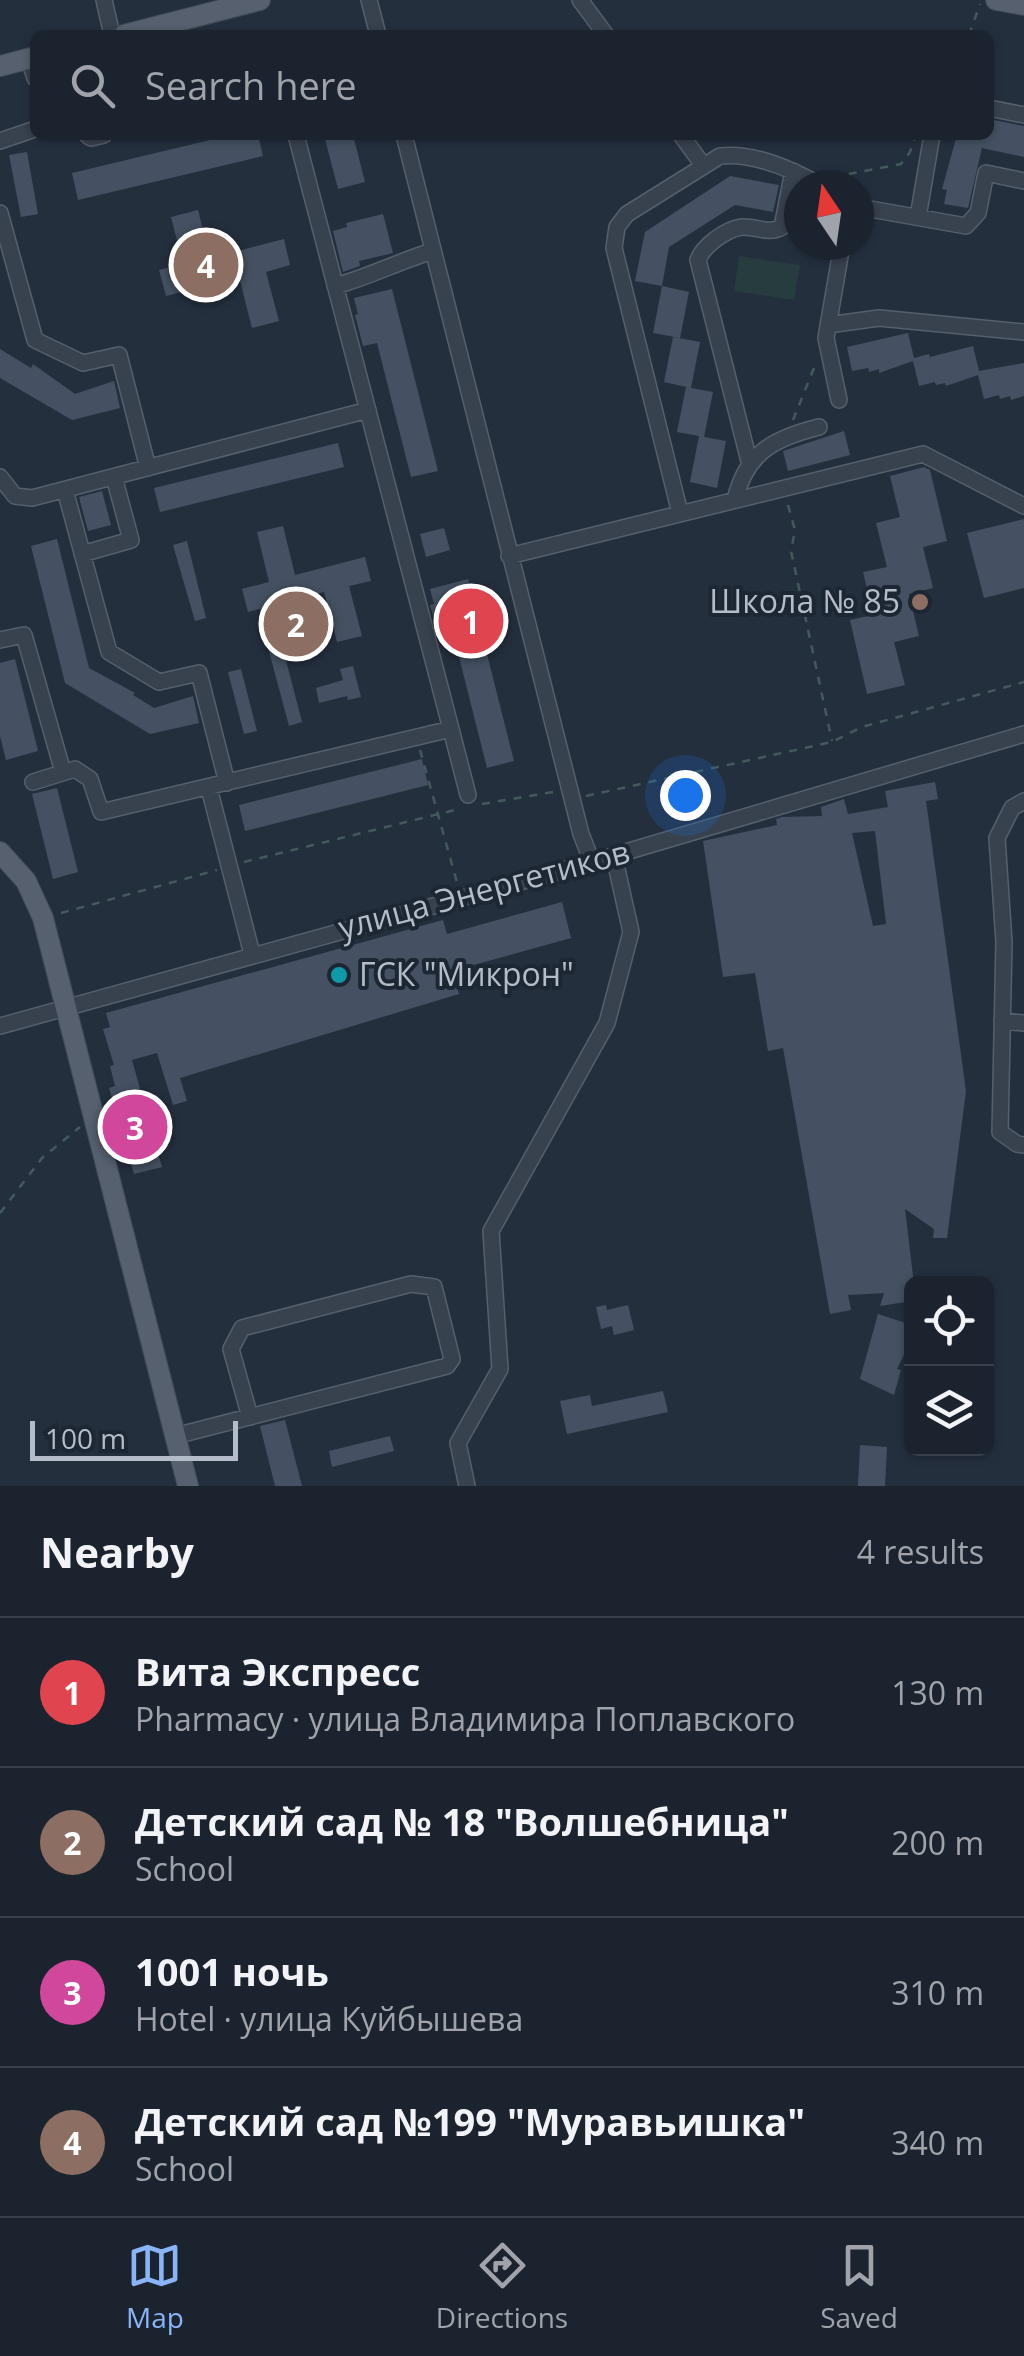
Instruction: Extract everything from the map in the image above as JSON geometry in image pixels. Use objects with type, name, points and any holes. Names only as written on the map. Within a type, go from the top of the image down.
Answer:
[{"type":"main road","points":[[143,30],[260,0]]},
{"type":"main road","points":[[0,66],[30,65]]},
{"type":"main road","points":[[0,852],[26,881],[43,918],[188,1486]]},
{"type":"street","points":[[104,0],[111,30]]},
{"type":"street","points":[[370,0],[377,30]]},
{"type":"street","points":[[580,0],[602,30]]},
{"type":"street","points":[[994,109],[1024,115]]},
{"type":"street","points":[[0,141],[30,131]]},
{"type":"street","points":[[297,140],[468,795]]},
{"type":"street","points":[[405,140],[566,794],[592,862]]},
{"type":"street","points":[[685,140],[703,165]]},
{"type":"street","points":[[918,217],[931,140]]},
{"type":"street","points":[[680,513],[614,242],[616,227],[627,214],[720,156],[736,155],[786,170]]},
{"type":"street","points":[[874,210],[966,226],[978,214],[986,174],[1024,181]]},
{"type":"street","points":[[0,213],[35,340],[83,363],[119,355],[148,468]]},
{"type":"street","points":[[750,465],[698,260],[705,248],[735,229],[771,232],[782,227],[784,217]]},
{"type":"street","points":[[335,286],[433,251]]},
{"type":"street","points":[[839,260],[827,332],[839,400]]},
{"type":"street","points":[[827,332],[879,318],[1024,332]]},
{"type":"street","points":[[0,477],[15,496],[32,498],[368,410]]},
{"type":"street","points":[[735,500],[740,480],[768,446],[787,435],[820,427]]},
{"type":"street","points":[[509,556],[923,454],[1024,506]]},
{"type":"street","points":[[82,554],[131,540],[114,477]]},
{"type":"street","points":[[65,490],[109,652],[158,682],[200,673],[227,784]]},
{"type":"street","points":[[0,640],[24,634],[63,772]]},
{"type":"street","points":[[33,782],[75,769],[90,779],[101,812],[451,729]]},
{"type":"street","name":"улица Энергетиков","points":[[0,1026],[614,856],[1024,734]]},
{"type":"street","points":[[209,788],[252,954]]},
{"type":"street","points":[[1024,801],[1012,808],[997,838],[1004,942],[1000,1132],[1017,1144],[1024,1144]]},
{"type":"street","points":[[467,1486],[458,1443],[500,1369],[492,1231],[608,1023],[632,932],[614,856]]},
{"type":"street","points":[[1002,1022],[1024,1023]]},
{"type":"street","points":[[175,1436],[250,1417],[447,1366],[452,1358],[450,1340],[434,1287],[411,1284],[242,1328],[231,1348],[250,1417]]},
{"type":"path","points":[[972,30],[980,0]]},
{"type":"path","points":[[874,170],[901,164],[914,140]]},
{"type":"path","points":[[787,435],[827,332]]},
{"type":"path","points":[[784,489],[794,530],[790,552],[832,742]]},
{"type":"path","points":[[43,918],[437,813],[566,794],[832,742],[862,727],[1024,682]]},
{"type":"path","points":[[416,737],[461,898]]},
{"type":"path","points":[[0,1213],[42,1158],[93,1116]]},
{"type":"green space","points":[[739,256],[800,265],[794,300],[734,291]]},
{"type":"building","points":[[994,120],[1024,126],[1024,157],[982,148],[968,208],[944,204],[947,190],[942,189],[956,140],[994,140]]},
{"type":"building","points":[[210,140],[259,140],[263,156],[78,200],[72,173]]},
{"type":"building","points":[[325,140],[354,140],[365,182],[338,189]]},
{"type":"building","points":[[27,152],[38,214],[21,217],[9,155]]},
{"type":"building","points":[[730,176],[779,185],[773,212],[735,205],[669,247],[662,286],[635,281],[645,232]]},
{"type":"building","points":[[198,210],[210,258],[284,239],[290,265],[266,272],[279,321],[252,328],[239,277],[166,296],[159,270],[183,264],[171,217]]},
{"type":"building","points":[[383,214],[393,253],[359,261],[360,266],[343,272],[333,231],[347,227],[346,223]]},
{"type":"building","points":[[662,286],[689,292],[680,338],[653,333]]},
{"type":"building","points":[[392,289],[438,471],[411,477],[377,343],[363,346],[355,315],[358,314],[354,298]]},
{"type":"building","points":[[908,333],[914,358],[973,346],[979,371],[1024,363],[1024,396],[1011,400],[1010,396],[1000,399],[999,395],[984,399],[978,375],[946,386],[935,382],[919,386],[913,361],[879,373],[879,369],[869,372],[868,368],[852,371],[847,347]]},
{"type":"building","points":[[673,337],[700,342],[691,388],[664,382]]},
{"type":"building","points":[[0,349],[31,368],[33,364],[75,394],[114,381],[120,408],[72,420],[0,378]]},
{"type":"building","points":[[686,387],[713,392],[704,437],[726,441],[717,488],[690,482],[699,436],[677,432]]},
{"type":"building","points":[[844,431],[850,455],[788,471],[783,451]]},
{"type":"building","points":[[338,443],[344,467],[160,512],[154,488]]},
{"type":"building","points":[[924,467],[930,470],[947,541],[923,547],[933,588],[909,594],[919,636],[894,642],[905,685],[867,694],[850,620],[873,615],[863,572],[887,567],[876,523],[900,517],[890,476]]},
{"type":"building","points":[[102,491],[111,525],[88,531],[79,497]]},
{"type":"building","points":[[1024,519],[1024,588],[984,598],[967,533]]},
{"type":"building","points":[[283,526],[295,575],[365,557],[371,581],[349,586],[362,636],[337,642],[324,592],[248,612],[242,589],[269,582],[257,532]]},
{"type":"building","points":[[444,528],[450,550],[426,557],[420,534]]},
{"type":"building","points":[[57,539],[89,668],[154,708],[193,696],[199,723],[150,734],[65,683],[31,546]]},
{"type":"building","points":[[187,541],[206,618],[195,621],[173,545]]},
{"type":"building","points":[[468,579],[514,761],[487,768],[453,633],[439,637],[430,605],[434,604],[430,589]]},
{"type":"building","points":[[280,637],[302,722],[289,726],[266,640]]},
{"type":"building","points":[[15,659],[38,751],[6,760],[0,736],[0,663]]},
{"type":"building","points":[[353,666],[361,697],[319,703],[316,688],[343,680],[340,669]]},
{"type":"building","points":[[241,669],[257,731],[244,734],[228,672]]},
{"type":"building","points":[[422,759],[428,785],[245,831],[239,805]]},
{"type":"building","points":[[935,782],[938,799],[926,801],[966,1091],[947,1238],[933,1238],[934,1229],[905,1209],[913,1276],[904,1276],[904,1302],[880,1306],[884,1293],[848,1295],[851,1310],[830,1314],[783,1048],[768,1051],[755,973],[723,977],[703,841],[777,825],[776,819],[782,817],[822,816],[821,807],[844,799],[848,814],[888,807],[885,791]],"holes":[[[875,831],[886,924],[873,926],[852,833]]]},
{"type":"building","points":[[57,788],[78,872],[53,879],[32,794]]},
{"type":"building","name":"ГСК \"Микрон\"","points":[[562,902],[571,938],[452,971],[459,994],[180,1078],[187,1101],[173,1105],[157,1053],[132,1060],[162,1167],[134,1174],[109,1088],[115,1086],[110,1066],[114,1065],[103,1029],[110,1027],[106,1013],[443,920],[447,934]]},
{"type":"building","points":[[606,1305],[607,1310],[628,1305],[634,1330],[614,1335],[612,1326],[601,1329],[596,1307]]},
{"type":"building","points":[[878,1314],[904,1322],[904,1355],[897,1369],[901,1370],[894,1395],[860,1379]]},
{"type":"building","points":[[663,1391],[668,1412],[567,1434],[560,1401],[590,1395],[592,1406]]},
{"type":"building","points":[[285,1420],[302,1486],[275,1486],[260,1426]]},
{"type":"building","points":[[390,1436],[394,1451],[332,1467],[329,1451]]},
{"type":"building","points":[[860,1445],[887,1447],[885,1486],[858,1486]]},
{"type":"place","name":"Детский сад №199 \"Муравьишка\"","points":[[206,265]]},
{"type":"place","name":"Школа № 85","points":[[920,602]]},
{"type":"place","name":"Вита Экспресс","points":[[471,621]]},
{"type":"place","name":"Детский сад № 18 \"Волшебница\"","points":[[296,624]]},
{"type":"place","name":"ГСК \"Микрон\"","points":[[339,975]]},
{"type":"place","name":"1001 ночь","points":[[135,1127]]}]
